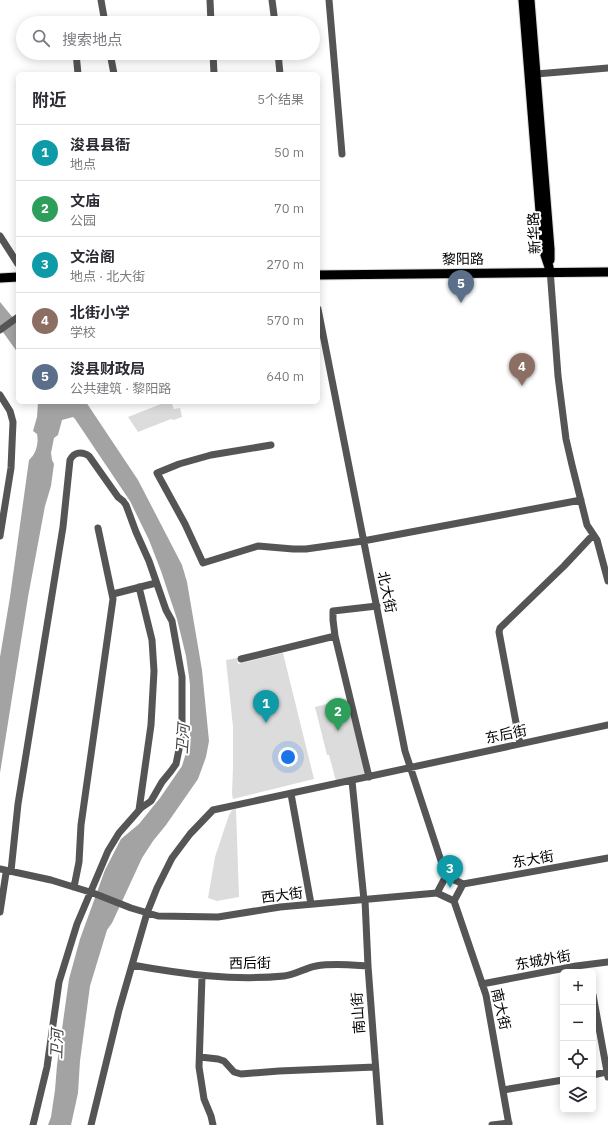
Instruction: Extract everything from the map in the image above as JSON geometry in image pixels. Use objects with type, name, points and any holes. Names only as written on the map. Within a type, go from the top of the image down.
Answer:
[{"type":"main road","name":"新华路","points":[[523,0],[543,249],[550,270]]},
{"type":"main road","name":"新华路","points":[[530,0],[550,249],[550,270]]},
{"type":"main road","name":"黎阳路","points":[[320,275],[550,270],[608,267]]},
{"type":"main road","name":"黎阳路","points":[[320,269],[550,270],[608,272]]},
{"type":"main road","points":[[0,272],[16,272]]},
{"type":"main road","points":[[0,278],[16,273]]},
{"type":"street","points":[[101,0],[104,16]]},
{"type":"street","points":[[210,0],[211,16]]},
{"type":"street","points":[[272,0],[273,16]]},
{"type":"street","points":[[330,0],[342,154]]},
{"type":"street","points":[[77,60],[78,72]]},
{"type":"street","points":[[111,60],[114,72]]},
{"type":"street","points":[[213,60],[214,72]]},
{"type":"street","points":[[279,60],[280,72]]},
{"type":"street","points":[[536,74],[608,68]]},
{"type":"street","points":[[0,236],[16,268]]},
{"type":"street","points":[[550,270],[558,376],[564,426],[587,525],[597,540],[608,581]]},
{"type":"street","points":[[0,330],[16,318]]},
{"type":"street","name":"北大街","points":[[320,331],[360,517],[363,541],[401,732],[410,768],[446,876]]},
{"type":"street","points":[[0,395],[10,411],[13,422],[11,468],[0,536]]},
{"type":"street","points":[[271,445],[211,455],[179,464],[157,473],[185,524],[203,563],[258,546],[306,549],[363,541],[581,500]]},
{"type":"street","points":[[0,912],[63,527],[70,460],[78,453],[85,453],[90,456],[118,497],[123,500],[149,560],[166,610],[172,621],[182,677],[182,735],[176,764],[162,782],[151,801],[139,810],[119,833],[108,851],[77,924],[59,982],[47,1067],[33,1125]]},
{"type":"street","points":[[74,887],[79,862],[81,825],[106,657],[113,594],[98,528]]},
{"type":"street","points":[[520,744],[499,632],[500,628],[564,566],[593,535]]},
{"type":"street","points":[[113,594],[156,582]]},
{"type":"street","points":[[139,587],[152,640],[154,671],[151,725],[139,810]]},
{"type":"street","points":[[369,777],[335,636],[332,612],[377,606]]},
{"type":"street","points":[[241,659],[335,636]]},
{"type":"street","name":"东后街","points":[[91,1125],[119,1010],[147,914],[157,888],[172,858],[208,814],[213,810],[608,725]]},
{"type":"street","name":"南山街","points":[[352,781],[364,900],[380,1125]]},
{"type":"street","points":[[291,794],[311,904]]},
{"type":"street","name":"东大街","points":[[463,884],[608,858]]},
{"type":"street","name":"西大街","points":[[6,871],[51,880],[147,914],[158,916],[218,917],[280,907],[437,893]]},
{"type":"street","points":[[446,876],[463,884],[454,901],[437,893],[446,876]]},
{"type":"street","name":"南大街","points":[[454,901],[482,984],[491,1021],[509,1124]]},
{"type":"street","name":"东城外街","points":[[482,984],[588,968],[608,962]]},
{"type":"street","name":"西后街","points":[[132,965],[174,973],[202,976],[248,977],[285,976],[315,966],[329,964],[368,966]]},
{"type":"street","points":[[202,976],[200,1074],[204,1098],[213,1125]]},
{"type":"street","points":[[595,1005],[607,1075],[596,1075]]},
{"type":"street","points":[[200,1057],[224,1061],[234,1072],[241,1074],[375,1067]]},
{"type":"street","points":[[503,1090],[560,1080]]},
{"type":"street","points":[[492,1125],[509,1124]]},
{"type":"shaded area","points":[[0,302],[16,322],[16,350],[0,328]]},
{"type":"shaded area","points":[[38,404],[87,404],[138,480],[182,565],[187,582],[202,670],[209,741],[206,757],[198,779],[142,858],[112,923],[107,930],[90,986],[80,1061],[78,1093],[71,1125],[48,1125],[51,1117],[55,1090],[69,979],[80,939],[105,870],[121,839],[139,824],[160,798],[182,766],[190,740],[190,684],[186,656],[177,619],[149,540],[130,501],[75,419],[73,417],[62,420],[58,435],[54,438],[51,453],[54,464],[51,486],[45,506],[28,597],[0,773],[0,657],[29,460],[35,452],[37,445],[38,437],[33,431],[37,417]]},
{"type":"shaded area","points":[[161,404],[172,404],[174,409],[180,408],[182,417],[174,420],[171,419],[138,432],[128,417]]},
{"type":"shaded area","points":[[283,653],[314,779],[233,799],[233,727],[226,660],[237,658],[238,664]]},
{"type":"shaded area","points":[[346,699],[366,773],[336,781],[329,755],[327,755],[315,707]]},
{"type":"shaded area","points":[[236,809],[239,897],[217,901],[208,898],[215,857],[229,815],[232,810]]},
{"type":"place","name":"浚县财政局","points":[[461,303]]},
{"type":"place","name":"北街小学","points":[[522,386]]},
{"type":"place","name":"浚县县衙","points":[[266,723]]},
{"type":"place","name":"文庙","points":[[338,731]]},
{"type":"place","name":"文治阁","points":[[450,888]]},
{"type":"water label","name":"卫河","points":[[183,739]]},
{"type":"water label","name":"卫河","points":[[57,1044]]}]
